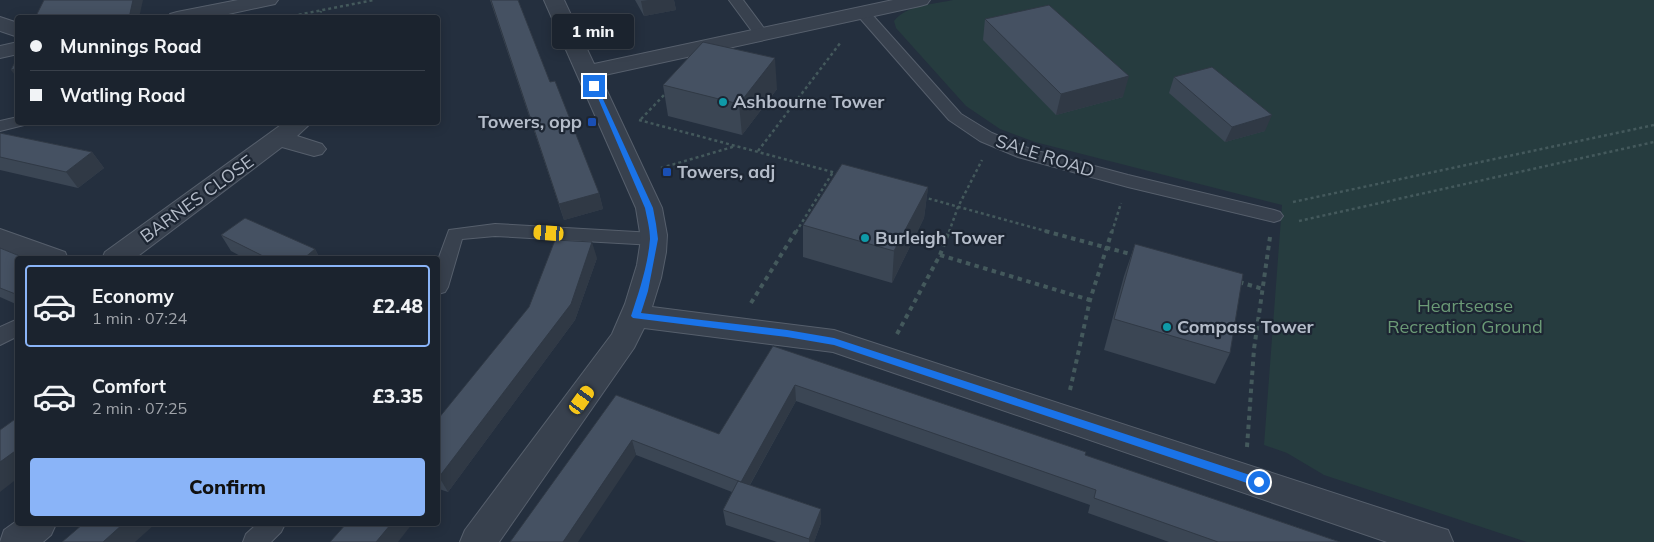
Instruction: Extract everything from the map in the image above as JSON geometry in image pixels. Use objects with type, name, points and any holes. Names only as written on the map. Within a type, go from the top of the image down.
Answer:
[{"type":"street","points":[[192,15],[268,0]]},
{"type":"street","points":[[478,542],[606,368],[624,340],[636,316],[644,291],[654,239],[649,208],[554,0]]},
{"type":"street","points":[[588,72],[920,0]]},
{"type":"street","points":[[0,23],[15,30]]},
{"type":"street","points":[[0,52],[15,49]]},
{"type":"street","name":"BARNES CLOSE","points":[[119,256],[297,125]]},
{"type":"street","points":[[279,139],[314,149]]},
{"type":"street","points":[[0,238],[47,256]]},
{"type":"street","points":[[636,316],[834,341],[1435,542]]},
{"type":"street","points":[[17,542],[37,526]]},
{"type":"lane","points":[[736,0],[762,35]]},
{"type":"lane","name":"SALE ROAD","points":[[862,13],[955,117],[986,137],[1024,153],[1128,181],[1274,216]]},
{"type":"lane","points":[[0,126],[15,123]]},
{"type":"lane","points":[[440,281],[455,234],[495,230],[654,239]]},
{"type":"lane","points":[[0,337],[15,328]]},
{"type":"lane","points":[[256,542],[271,526]]},
{"type":"path","points":[[298,15],[374,0]]},
{"type":"path","points":[[319,15],[321,10]]},
{"type":"path","points":[[758,151],[862,13]]},
{"type":"path","points":[[640,120],[696,61],[690,51]]},
{"type":"path","points":[[612,126],[640,120],[843,175]]},
{"type":"path","points":[[1244,477],[1254,349],[1271,230],[1255,212],[1280,205],[1654,125]]},
{"type":"path","points":[[1296,222],[1654,142]]},
{"type":"path","points":[[886,357],[901,325],[940,255],[958,207],[981,161],[1001,144]]},
{"type":"path","points":[[635,176],[737,146]]},
{"type":"path","points":[[737,328],[833,172]]},
{"type":"path","points":[[1063,417],[1090,300],[1128,181]]},
{"type":"path","points":[[920,196],[1135,256]]},
{"type":"path","points":[[940,255],[1090,300]]},
{"type":"path","points":[[1235,282],[1263,288]]},
{"type":"green space","name":"Heartsease Recreation Ground","points":[[953,0],[1654,0],[1654,542],[1527,542],[1324,475],[1287,453],[1264,445],[1282,205],[1035,142],[1000,129],[966,106],[896,28],[894,21],[913,8]]},
{"type":"building","points":[[44,0],[133,0],[130,15],[36,15]]},
{"type":"building","points":[[491,0],[518,0],[550,82],[555,81],[599,193],[559,204]]},
{"type":"building","points":[[1049,5],[1129,76],[1061,94],[985,19]]},
{"type":"building","points":[[703,42],[775,58],[739,104],[663,85]]},
{"type":"building","points":[[1212,67],[1272,115],[1232,127],[1174,77]]},
{"type":"building","points":[[0,133],[92,152],[66,172],[0,157]]},
{"type":"building","points":[[842,164],[928,187],[894,251],[803,225]]},
{"type":"building","points":[[245,218],[315,249],[307,256],[263,256],[221,235]]},
{"type":"building","points":[[555,240],[592,242],[571,304],[440,476],[440,417],[529,307]]},
{"type":"building","points":[[1135,244],[1243,274],[1230,353],[1114,319]]},
{"type":"building","points":[[0,248],[20,256],[15,256],[15,294],[0,288]]},
{"type":"building","points":[[773,346],[1086,452],[1085,455],[1340,542],[1218,542],[1094,498],[1096,490],[795,385],[741,482],[632,440],[563,542],[510,542],[616,395],[719,434]]},
{"type":"building","points":[[15,419],[15,451],[0,462],[0,430]]},
{"type":"building","points":[[738,481],[821,509],[809,539],[723,510]]},
{"type":"building","points":[[81,526],[121,526],[103,542],[62,542]]},
{"type":"building","points":[[344,526],[389,526],[376,542],[330,542]]},
{"type":"place","name":"Ashbourne Tower","points":[[723,102]]},
{"type":"place","name":"Towers, opp","points":[[592,122]]},
{"type":"place","name":"Towers, adj","points":[[667,172]]},
{"type":"place","name":"Burleigh Tower","points":[[865,238]]},
{"type":"place","name":"Compass Tower","points":[[1167,327]]},
{"type":"route","points":[[594,86],[649,208],[652,224],[654,239],[644,291],[636,316],[834,341],[1259,482]]}]
